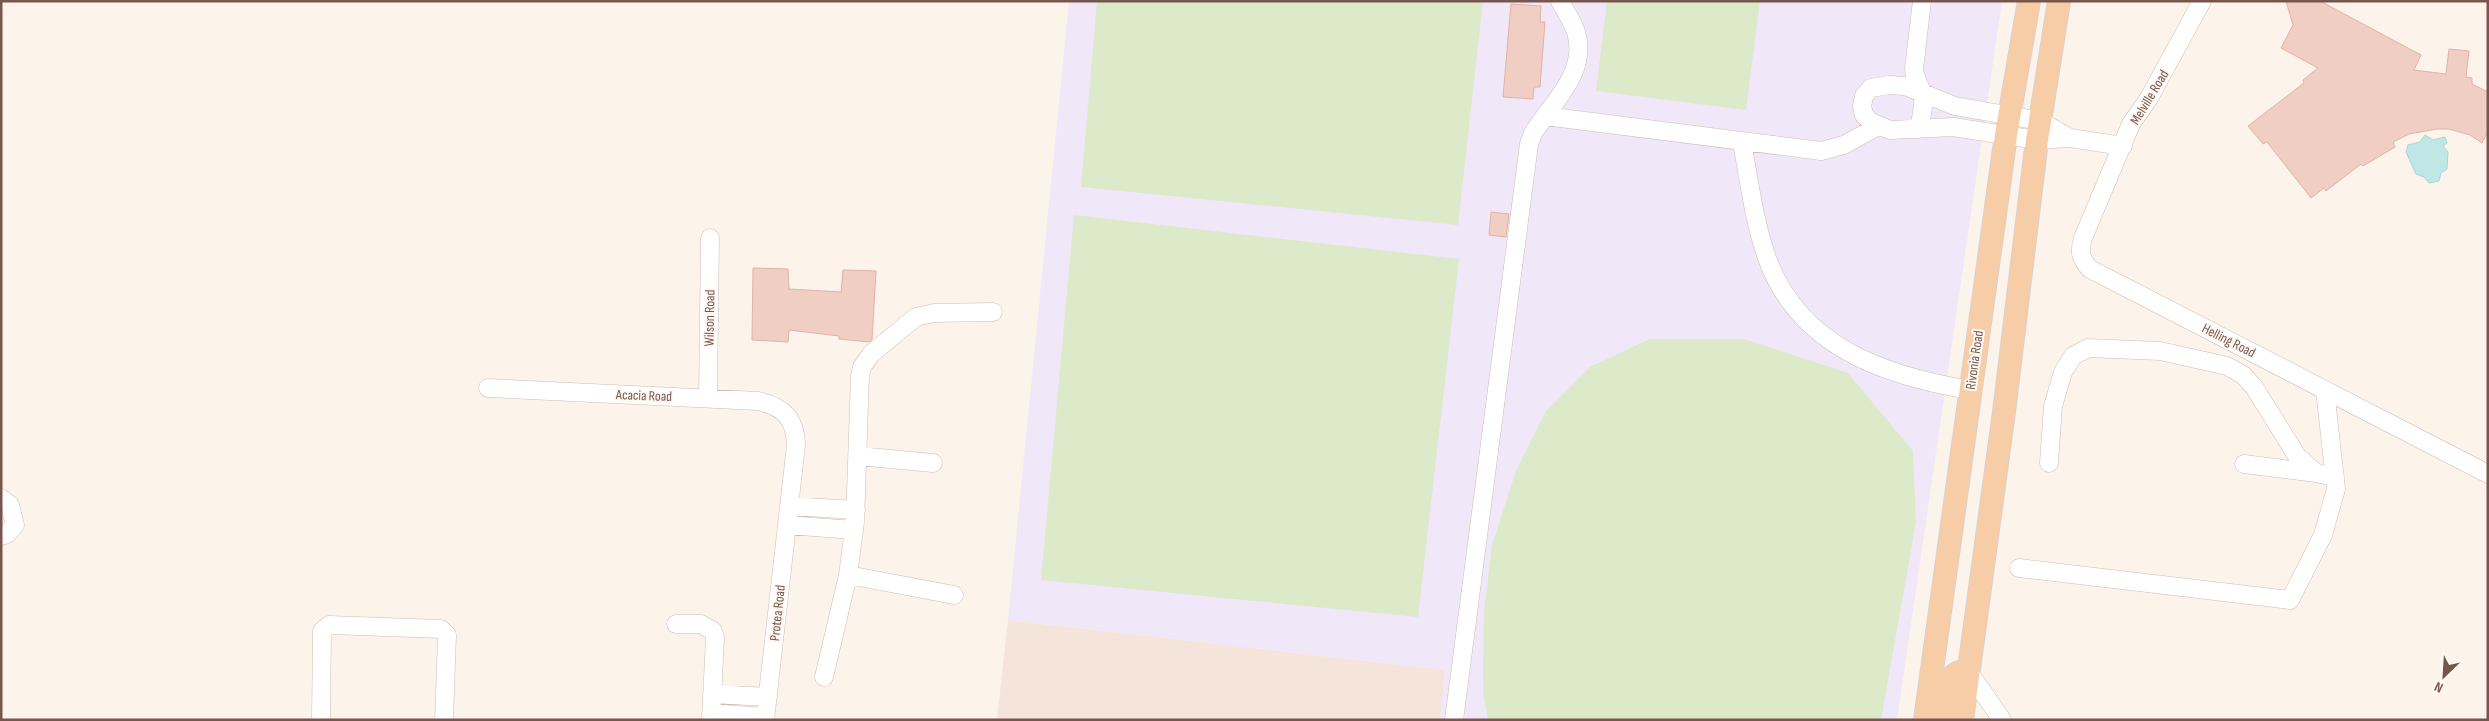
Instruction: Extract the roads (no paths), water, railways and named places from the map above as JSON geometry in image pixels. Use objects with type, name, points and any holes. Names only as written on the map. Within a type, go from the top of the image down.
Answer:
[{"type":"main road","name":"Rivonia Road","points":[[1925,720],[2008,125],[2029,1]]},
{"type":"main road","points":[[1962,720],[2004,412],[2039,130],[2060,1]]},
{"type":"main road","points":[[1942,720],[1949,680],[1953,674],[1959,671],[1968,671]]},
{"type":"street","points":[[1454,720],[1529,144],[1533,133],[1566,88],[1578,60],[1580,47],[1576,31],[1560,1]]},
{"type":"street","points":[[1918,129],[1923,110],[1922,92],[1915,79],[1914,69],[1922,1]]},
{"type":"street","name":"Melville Road","points":[[2123,146],[2131,124],[2149,98],[2202,1]]},
{"type":"street","points":[[2008,125],[1890,130],[1878,126],[1864,115],[1862,106],[1864,96],[1871,88],[1888,85],[1905,86],[2008,125],[2070,138],[2123,146]]},
{"type":"street","points":[[1545,116],[1821,151],[1844,145],[1878,126]]},
{"type":"street","points":[[1742,142],[1767,258],[1780,287],[1795,308],[1834,343],[1872,364],[1931,383],[1970,390]]},
{"type":"street","name":"Helling Road","points":[[2123,146],[2080,249],[2082,260],[2090,269],[2488,474]]},
{"type":"street","name":"Wilson Road","points":[[708,398],[710,238]]},
{"type":"street","points":[[824,677],[848,575],[854,530],[860,376],[862,366],[871,354],[916,317],[934,313],[993,312]]},
{"type":"street","points":[[2048,463],[2054,406],[2063,372],[2073,356],[2088,348],[2160,351],[2227,366],[2243,375],[2254,387],[2297,456],[2316,473]]},
{"type":"street","name":"Acacia Road","points":[[488,388],[708,398],[773,404],[783,410],[791,422]]},
{"type":"street","points":[[2019,568],[2290,600],[2323,535],[2332,508],[2335,477],[2325,390]]},
{"type":"street","name":"Protea Road","points":[[765,718],[796,445],[796,433],[791,422]]},
{"type":"street","points":[[858,456],[933,463]]},
{"type":"street","points":[[2244,464],[2335,477]]},
{"type":"street","points":[[1,498],[10,505],[15,525],[7,534],[1,536]]},
{"type":"street","points":[[789,506],[856,510]]},
{"type":"street","points":[[787,525],[854,530]]},
{"type":"street","points":[[848,575],[954,595]]},
{"type":"street","points":[[676,624],[701,624],[714,632],[711,717],[765,718]]},
{"type":"street","points":[[321,720],[322,631],[329,625],[441,629],[445,631],[447,635],[444,720]]},
{"type":"street","points":[[1968,671],[2002,720]]},
{"type":"street","points":[[712,694],[768,697]]},
{"type":"water","points":[[2425,135],[2433,140],[2445,137],[2447,143],[2443,146],[2448,152],[2447,169],[2441,173],[2439,181],[2429,183],[2424,177],[2416,174],[2406,152],[2408,145],[2420,142]]}]
